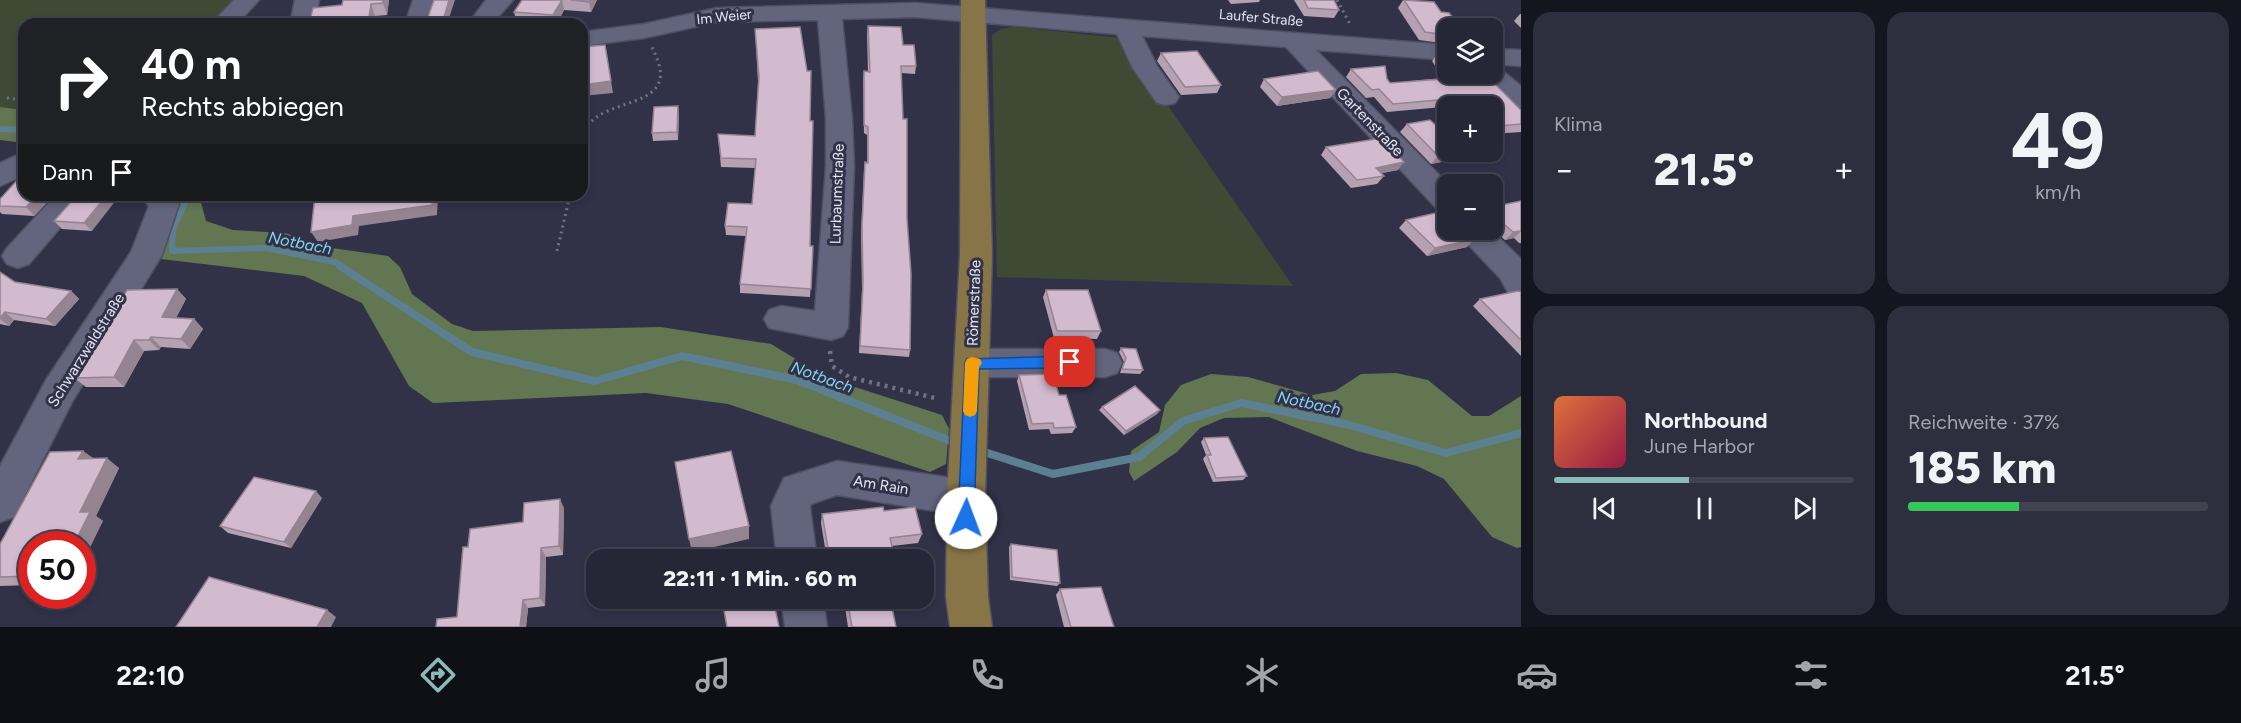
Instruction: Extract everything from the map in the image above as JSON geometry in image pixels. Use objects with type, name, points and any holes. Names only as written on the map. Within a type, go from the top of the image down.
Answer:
[{"type":"main road","name":"Römerstraße","points":[[971,627],[967,597],[967,485],[976,255],[974,7]]},
{"type":"street","points":[[230,18],[247,0]]},
{"type":"street","points":[[303,18],[307,0]]},
{"type":"street","points":[[419,18],[425,0]]},
{"type":"street","points":[[484,18],[501,0]]},
{"type":"street","points":[[721,9],[768,0]]},
{"type":"street","name":"Laufer Straße","points":[[1053,0],[1066,9],[1103,15],[1127,28]]},
{"type":"street","name":"Im Weier","points":[[588,38],[644,31],[679,23],[721,9],[828,11],[974,7]]},
{"type":"street","name":"Laufer Straße","points":[[974,7],[1127,28],[1437,52]]},
{"type":"street","name":"Laufer Straße","points":[[1127,28],[1130,20],[1167,10],[1302,21],[1386,38],[1394,48]]},
{"type":"street","name":"Lurbaumstraße","points":[[828,11],[839,119],[840,166],[831,327]]},
{"type":"street","points":[[588,21],[679,23]]},
{"type":"street","points":[[1127,28],[1145,67],[1166,97]]},
{"type":"street","name":"Gartenstraße","points":[[1294,41],[1437,191]]},
{"type":"street","points":[[1503,57],[1521,58]]},
{"type":"street","points":[[1502,84],[1521,100]]},
{"type":"street","points":[[0,151],[18,152]]},
{"type":"street","points":[[0,176],[18,166]]},
{"type":"street","points":[[18,256],[68,201]]},
{"type":"street","name":"Schwarzwaldstraße","points":[[0,504],[58,391],[146,255],[164,204],[161,201]]},
{"type":"street","points":[[1482,240],[1520,282]]},
{"type":"street","points":[[781,319],[831,327]]},
{"type":"street","points":[[972,363],[1105,363]]},
{"type":"street","name":"Am Rain","points":[[796,549],[790,506],[798,490],[837,478],[967,485]]},
{"type":"street","points":[[804,609],[806,627]]},
{"type":"path","points":[[1337,0],[1347,17]]},
{"type":"path","points":[[588,126],[604,110],[645,97],[660,86],[663,76],[661,65],[644,31]]},
{"type":"path","points":[[7,98],[18,99]]},
{"type":"path","points":[[557,251],[569,201]]},
{"type":"path","points":[[831,327],[832,366],[849,377],[970,419]]},
{"type":"green space","points":[[0,0],[242,0],[223,18],[18,18],[18,109],[0,107]]},
{"type":"green space","points":[[1013,27],[1121,38],[1293,286],[997,277],[992,35],[1001,29]]},
{"type":"green space","points":[[0,107],[18,109],[18,142],[0,140]]},
{"type":"green space","points":[[169,201],[201,201],[206,221],[233,230],[285,233],[332,248],[388,256],[400,267],[412,294],[452,324],[473,331],[661,327],[771,344],[827,378],[942,415],[949,429],[946,464],[930,472],[728,404],[646,393],[433,403],[409,386],[362,303],[304,276],[152,258]]},
{"type":"green space","points":[[1396,373],[1428,380],[1472,416],[1489,416],[1521,396],[1521,547],[1517,548],[1492,537],[1444,479],[1417,466],[1357,451],[1269,417],[1224,418],[1200,428],[1177,452],[1134,481],[1129,472],[1131,451],[1159,432],[1165,405],[1181,385],[1211,374],[1248,377],[1312,395],[1335,391],[1361,374]]},
{"type":"building","points":[[343,0],[383,0],[383,3],[371,4],[369,18],[310,18],[313,8],[342,5]]},
{"type":"building","points":[[434,0],[449,0],[444,18],[417,18],[428,17]]},
{"type":"building","points":[[522,0],[562,0],[553,15],[514,12]]},
{"type":"building","points":[[1304,0],[1334,0],[1339,10],[1308,8]]},
{"type":"building","points":[[1404,0],[1434,2],[1441,12],[1449,13],[1453,18],[1437,18],[1437,34],[1425,32]]},
{"type":"building","points":[[868,26],[901,27],[903,45],[914,45],[916,66],[901,66],[903,119],[907,119],[907,218],[911,274],[910,350],[860,346],[863,283],[862,225],[865,162],[868,163],[868,127],[864,125],[864,71],[870,72]]},
{"type":"building","points":[[800,27],[807,71],[811,71],[810,121],[813,121],[810,246],[813,246],[811,289],[740,284],[747,227],[725,226],[728,203],[752,204],[756,159],[721,158],[718,134],[755,136],[759,77],[755,29]]},
{"type":"building","points":[[605,45],[611,81],[588,84],[588,46]]},
{"type":"building","points":[[1197,51],[1221,85],[1185,87],[1161,53]]},
{"type":"building","points":[[1385,66],[1390,83],[1437,79],[1437,84],[1495,84],[1521,110],[1521,124],[1503,126],[1503,96],[1437,96],[1437,100],[1393,104],[1379,89],[1372,90],[1351,69]]},
{"type":"building","points":[[1318,71],[1336,90],[1282,97],[1264,79]]},
{"type":"building","points":[[678,106],[677,132],[652,133],[654,107]]},
{"type":"building","points":[[1430,120],[1437,126],[1437,155],[1407,124]]},
{"type":"building","points":[[1382,138],[1404,162],[1376,168],[1384,176],[1357,180],[1326,147]]},
{"type":"building","points":[[18,179],[18,201],[32,201],[26,207],[0,206],[0,199]]},
{"type":"building","points":[[72,201],[102,201],[84,223],[54,221]]},
{"type":"building","points":[[314,201],[432,201],[432,205],[353,216],[352,225],[311,232]]},
{"type":"building","points":[[1521,201],[1521,231],[1513,232],[1503,223],[1503,205]]},
{"type":"building","points":[[1437,213],[1437,240],[1471,240],[1435,248],[1406,220]]},
{"type":"building","points":[[0,272],[15,282],[71,291],[46,319],[5,312],[0,318]]},
{"type":"building","points":[[177,289],[162,317],[194,319],[181,339],[151,337],[149,340],[134,340],[114,377],[74,378],[127,290]]},
{"type":"building","points":[[1046,290],[1088,290],[1101,331],[1057,331]]},
{"type":"building","points":[[1521,292],[1521,340],[1480,299]]},
{"type":"building","points":[[1121,348],[1136,349],[1143,370],[1122,369],[1126,358]]},
{"type":"building","points":[[1053,374],[1059,395],[1066,395],[1076,427],[1054,428],[1053,423],[1032,424],[1019,375]]},
{"type":"building","points":[[1135,386],[1160,410],[1126,431],[1102,407]]},
{"type":"building","points":[[1228,437],[1247,476],[1216,478],[1207,455],[1211,455],[1204,438]]},
{"type":"building","points":[[83,451],[78,459],[107,458],[80,512],[90,512],[80,531],[18,531],[18,576],[0,577],[0,544],[50,452]]},
{"type":"building","points":[[731,451],[749,526],[689,539],[675,462]]},
{"type":"building","points":[[254,477],[316,491],[284,542],[220,526]]},
{"type":"building","points":[[560,499],[559,546],[541,548],[540,598],[523,600],[520,627],[436,627],[437,619],[457,617],[463,547],[468,547],[470,529],[523,522],[524,503]]},
{"type":"building","points":[[883,507],[884,511],[915,507],[922,534],[890,538],[892,549],[828,549],[822,514]]},
{"type":"building","points":[[1011,544],[1057,550],[1060,583],[1012,577]]},
{"type":"building","points":[[209,577],[327,610],[317,627],[176,627]]},
{"type":"building","points":[[1101,587],[1114,627],[1071,627],[1060,589]]},
{"type":"building","points":[[724,609],[775,609],[779,627],[727,627]]},
{"type":"building","points":[[849,609],[892,609],[896,627],[852,627]]},
{"type":"waterway","name":"Notbach","points":[[0,129],[18,130]]},
{"type":"waterway","name":"Notbach","points":[[186,201],[173,229],[172,251],[265,248],[335,262],[343,267]]},
{"type":"waterway","name":"Notbach","points":[[340,266],[472,352],[595,381],[682,356],[797,380],[958,444]]},
{"type":"waterway","name":"Notbach","points":[[978,450],[1053,474],[1139,457],[1183,421],[1241,403],[1346,424],[1446,453],[1521,433]]},
{"type":"slow traffic","points":[[970,411],[972,363],[975,363]]},
{"type":"route","points":[[966,518],[972,363],[1070,362]]}]
